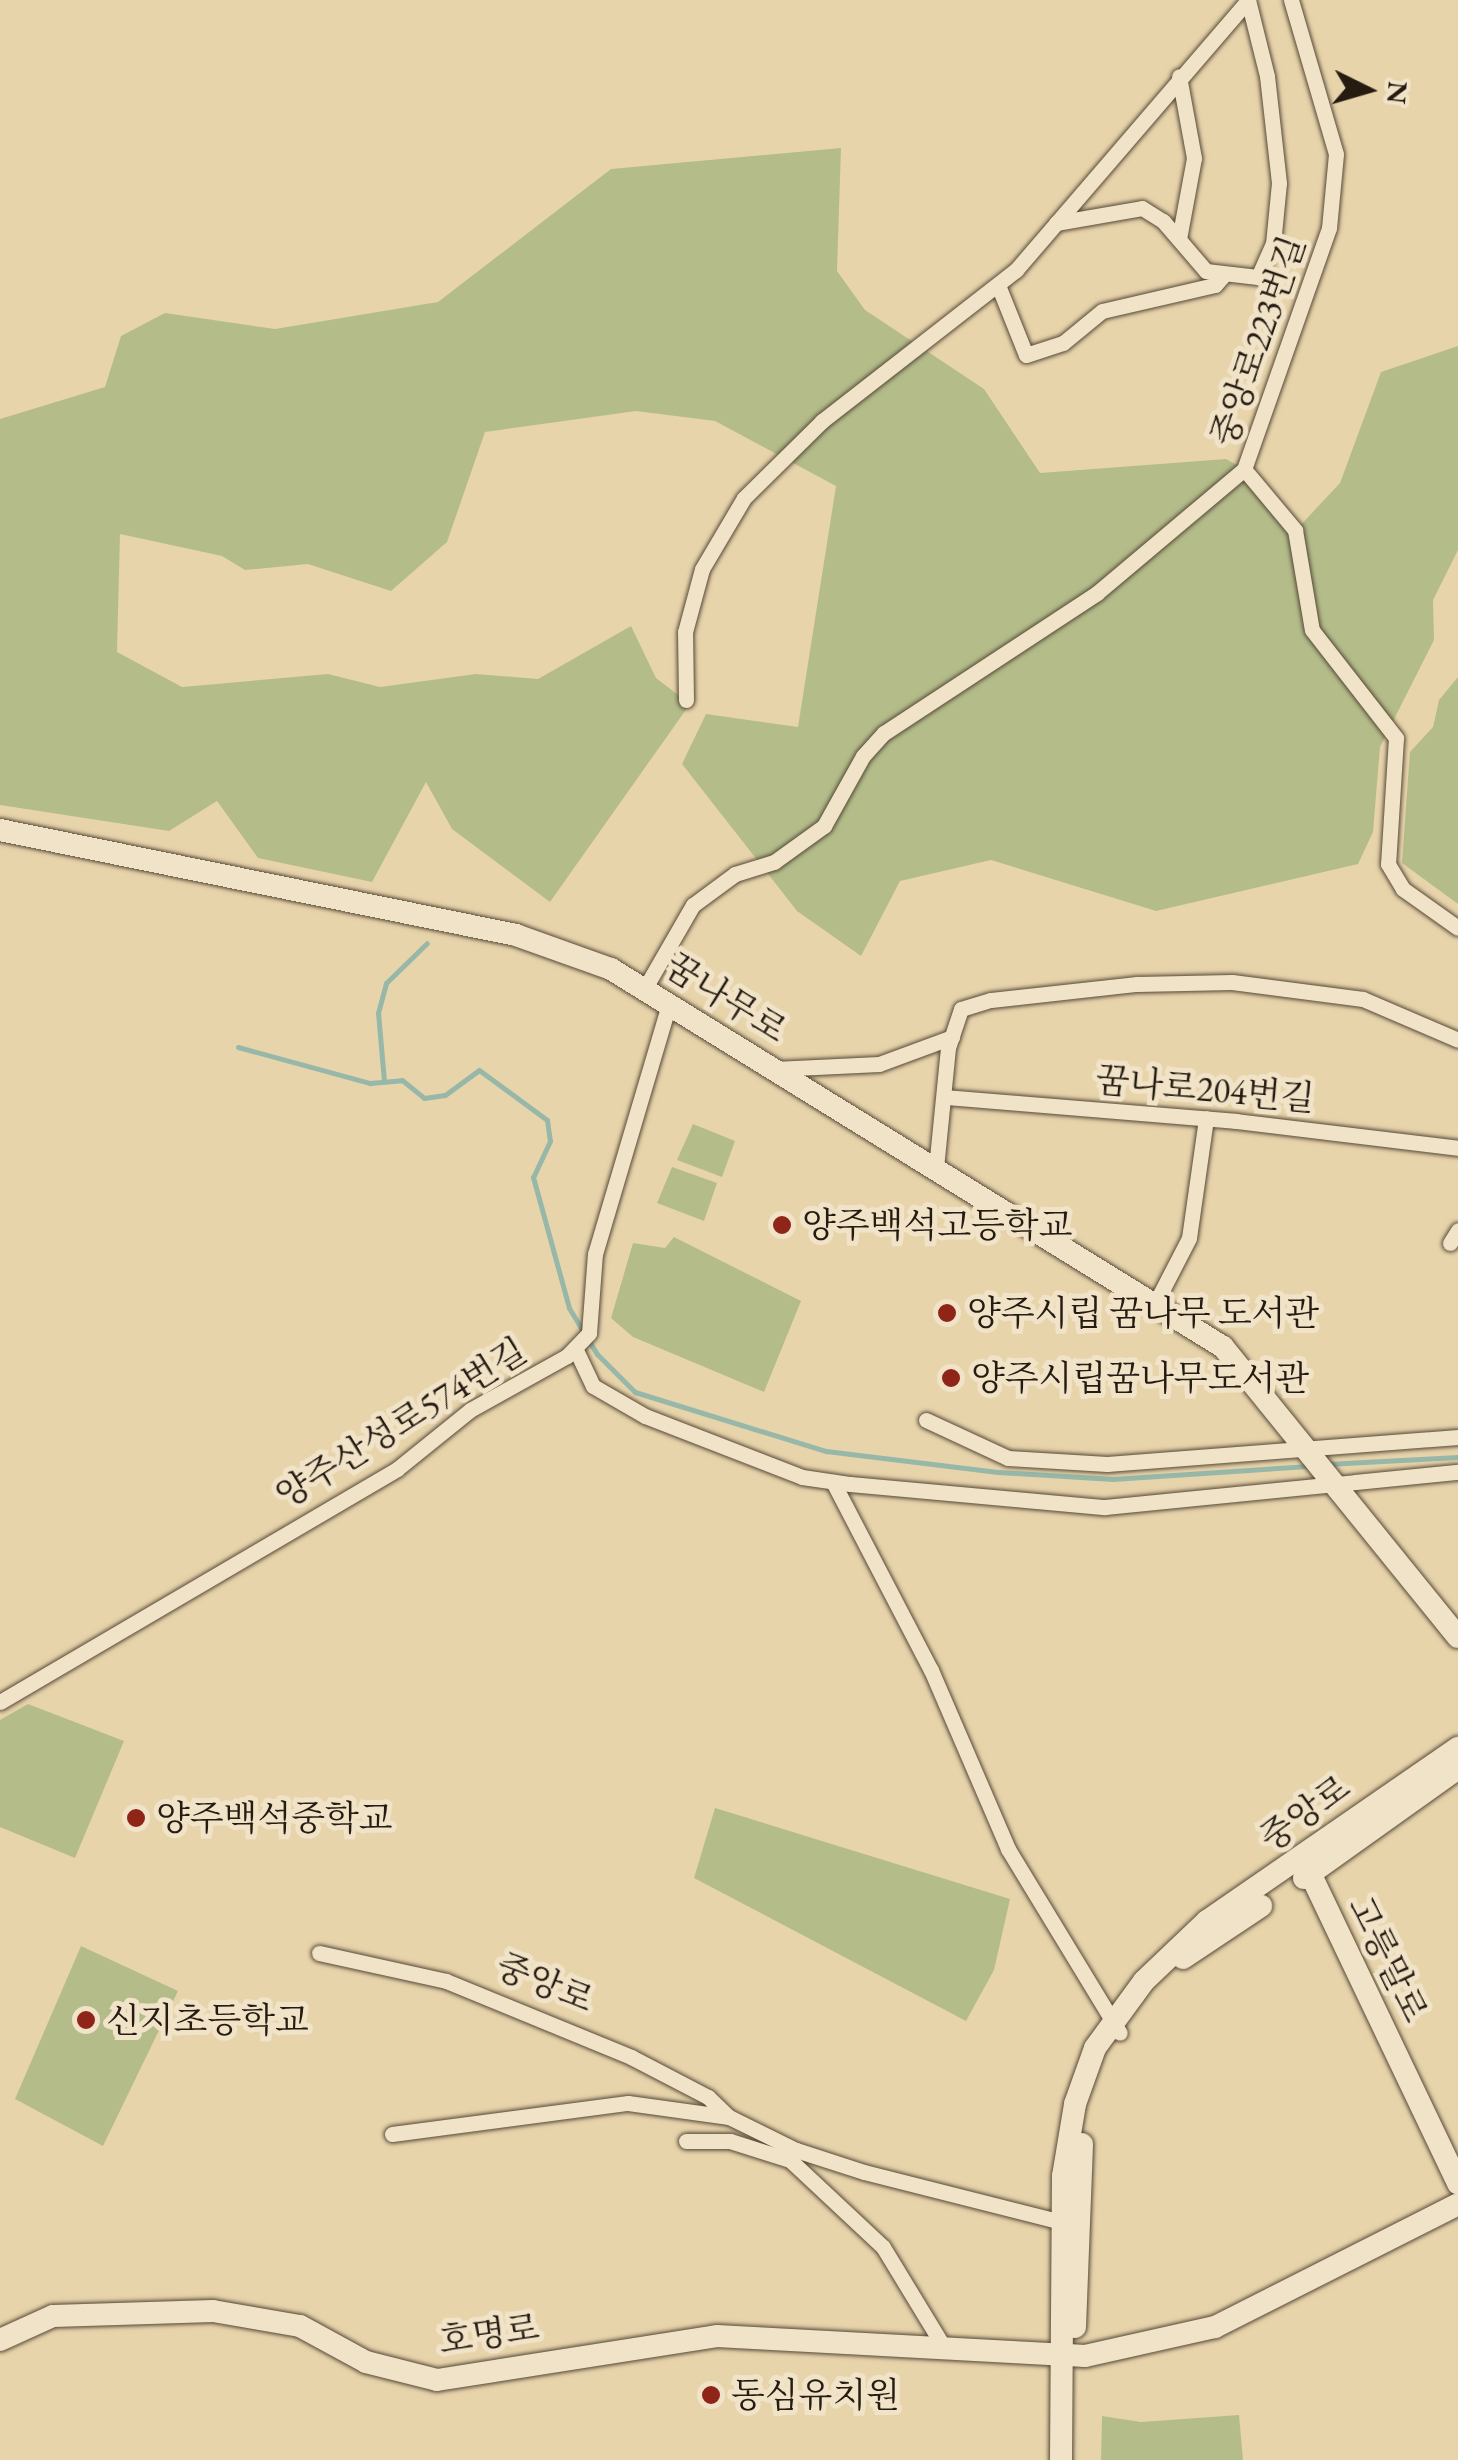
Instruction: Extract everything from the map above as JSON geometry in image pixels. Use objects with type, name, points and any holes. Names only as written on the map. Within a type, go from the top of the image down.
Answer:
[{"type":"street","points":[[686,700],[685,632],[702,570],[744,498],[822,421],[998,285],[1248,0]]},
{"type":"street","points":[[1056,223],[1142,208],[1179,239],[1206,272],[1258,277],[1273,244],[1279,184],[1267,76],[1248,0]]},
{"type":"street","name":"중앙로223번길","points":[[1290,0],[1336,154],[1329,228],[1244,469],[1295,530],[1312,630],[1396,738],[1388,864],[1402,889],[1458,928]]},
{"type":"street","points":[[1179,76],[1194,158],[1179,239]]},
{"type":"street","points":[[998,285],[1026,355],[1062,344],[1102,311],[1216,285],[1222,276]]},
{"type":"street","points":[[645,988],[693,905],[735,874],[774,862],[824,826],[863,756],[884,733],[1097,593],[1244,469]]},
{"type":"street","name":"꿈나무로","points":[[0,830],[560,946],[645,988],[1223,1347],[1337,1485]]},
{"type":"street","points":[[936,1168],[952,1037],[961,1010],[991,1000],[1138,984],[1232,982],[1363,999],[1458,1040]]},
{"type":"street","points":[[669,1004],[595,1254],[582,1341],[593,1386],[645,1416],[802,1477],[834,1482],[1105,1507],[1458,1472]]},
{"type":"street","points":[[774,1068],[879,1064],[952,1037]]},
{"type":"street","name":"꿈나로204번길","points":[[946,1097],[1206,1118],[1458,1148]]},
{"type":"street","points":[[1155,1304],[1189,1238],[1206,1118]]},
{"type":"street","name":"양주산성로574번길","points":[[0,1702],[398,1469],[470,1410],[582,1341]]},
{"type":"street","points":[[926,1420],[1008,1458],[1107,1464],[1458,1437]]},
{"type":"street","points":[[834,1482],[931,1670],[1008,1849],[1116,2027]]},
{"type":"street","points":[[1337,1485],[1458,1637]]},
{"type":"street","name":"중앙로","points":[[1060,2460],[1071,2224],[1088,2107],[1116,2027],[1207,1921],[1458,1748]]},
{"type":"street","name":"중앙로","points":[[1116,2027],[1181,1960],[1458,1768]]},
{"type":"street","name":"고릉말로","points":[[1310,1874],[1458,2183]]},
{"type":"street","name":"중앙로","points":[[319,1954],[446,1981],[584,2036],[708,2097],[730,2117]]},
{"type":"street","name":"중앙로","points":[[392,2134],[628,2103],[730,2117],[832,2162],[1071,2224]]},
{"type":"street","points":[[686,2141],[730,2141],[790,2160],[883,2247],[950,2350],[1024,2361],[1048,2373],[1060,2460]]},
{"type":"street","points":[[1067,2357],[1172,2341],[1216,2327],[1458,2204]]},
{"type":"street","name":"호명로","points":[[0,2340],[53,2316],[213,2311],[300,2326],[366,2362],[437,2380],[717,2336],[1067,2357]]},
{"type":"street","name":"중앙로","points":[[1067,2357],[1073,2460]]},
{"type":"green space","points":[[841,148],[837,271],[865,310],[984,389],[1040,473],[1226,459],[1244,469],[1296,530],[1340,483],[1381,372],[1458,346],[1458,550],[1433,600],[1434,640],[1380,747],[1373,832],[1358,864],[1156,911],[991,860],[900,881],[861,956],[797,911],[682,764],[706,714],[798,727],[836,486],[715,421],[636,411],[485,432],[447,542],[391,591],[308,564],[245,570],[222,556],[120,534],[117,652],[182,687],[328,674],[380,687],[476,674],[538,679],[631,626],[656,678],[690,704],[550,902],[452,829],[426,782],[372,882],[258,858],[217,801],[169,831],[0,805],[0,419],[105,387],[121,336],[165,313],[275,329],[438,302],[611,169]]},
{"type":"green space","points":[[1458,677],[1458,904],[1402,863],[1410,752],[1433,727],[1439,700]]},
{"type":"green space","points":[[693,1124],[735,1141],[722,1177],[677,1160]]},
{"type":"green space","points":[[672,1167],[717,1183],[704,1221],[657,1203]]},
{"type":"green space","points":[[674,1237],[801,1301],[764,1392],[633,1337],[611,1318],[633,1243],[665,1248]]},
{"type":"green space","points":[[28,1704],[124,1741],[75,1858],[0,1827],[0,1720]]},
{"type":"green space","points":[[715,1808],[1010,1899],[994,1970],[966,2021],[694,1878]]},
{"type":"green space","points":[[81,1946],[178,1991],[103,2146],[15,2099]]},
{"type":"green space","points":[[1239,2415],[1243,2460],[1101,2460],[1102,2416],[1141,2422]]},
{"type":"waterway","points":[[384,1081],[378,1013],[386,983],[427,943]]},
{"type":"waterway","points":[[238,1047],[370,1083],[402,1080],[424,1098],[445,1095],[479,1070],[547,1120],[550,1141],[533,1177],[569,1308],[597,1354],[635,1392],[826,1451],[998,1472],[1113,1479],[1311,1466]]},
{"type":"waterway","points":[[1327,1464],[1458,1457]]},
{"type":"place","name":"양주백석고등학교","points":[[782,1225]]},
{"type":"place","name":"양주시립 꿈나무 도서관","points":[[947,1313]]},
{"type":"place","name":"양주시립꿈나무도서관","points":[[951,1378]]},
{"type":"place","name":"양주백석중학교","points":[[136,1818]]},
{"type":"place","name":"신지초등학교","points":[[86,2020]]},
{"type":"place","name":"동심유치원","points":[[711,2395]]}]
